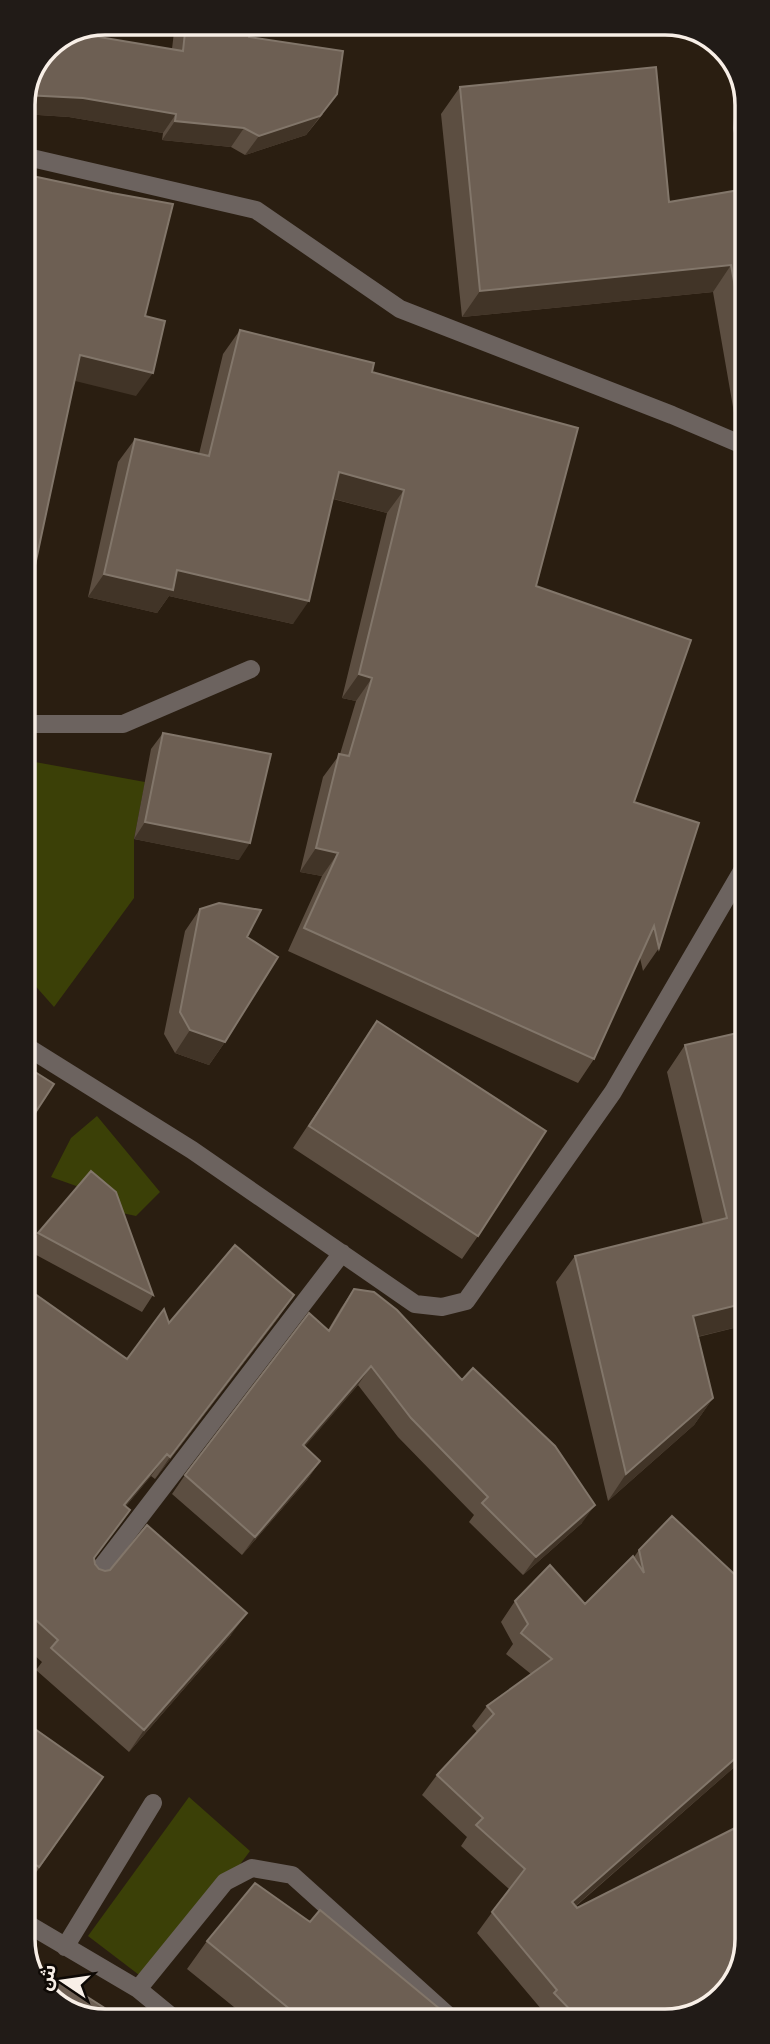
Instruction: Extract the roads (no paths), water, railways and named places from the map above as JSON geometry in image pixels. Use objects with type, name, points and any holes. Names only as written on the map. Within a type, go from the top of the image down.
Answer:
[{"type":"street","points":[[35,159],[256,210],[400,309],[735,442]]},
{"type":"street","points":[[35,724],[123,724],[251,669]]},
{"type":"street","points":[[35,1052],[192,1150],[415,1304],[442,1307],[466,1301],[613,1092],[735,883]]},
{"type":"street","points":[[90,1583],[342,1253]]},
{"type":"street","points":[[65,1947],[153,1803]]},
{"type":"street","points":[[138,1989],[225,1882],[252,1868],[292,1875],[440,2009]]},
{"type":"street","points":[[35,1929],[138,1989],[162,2009]]}]
